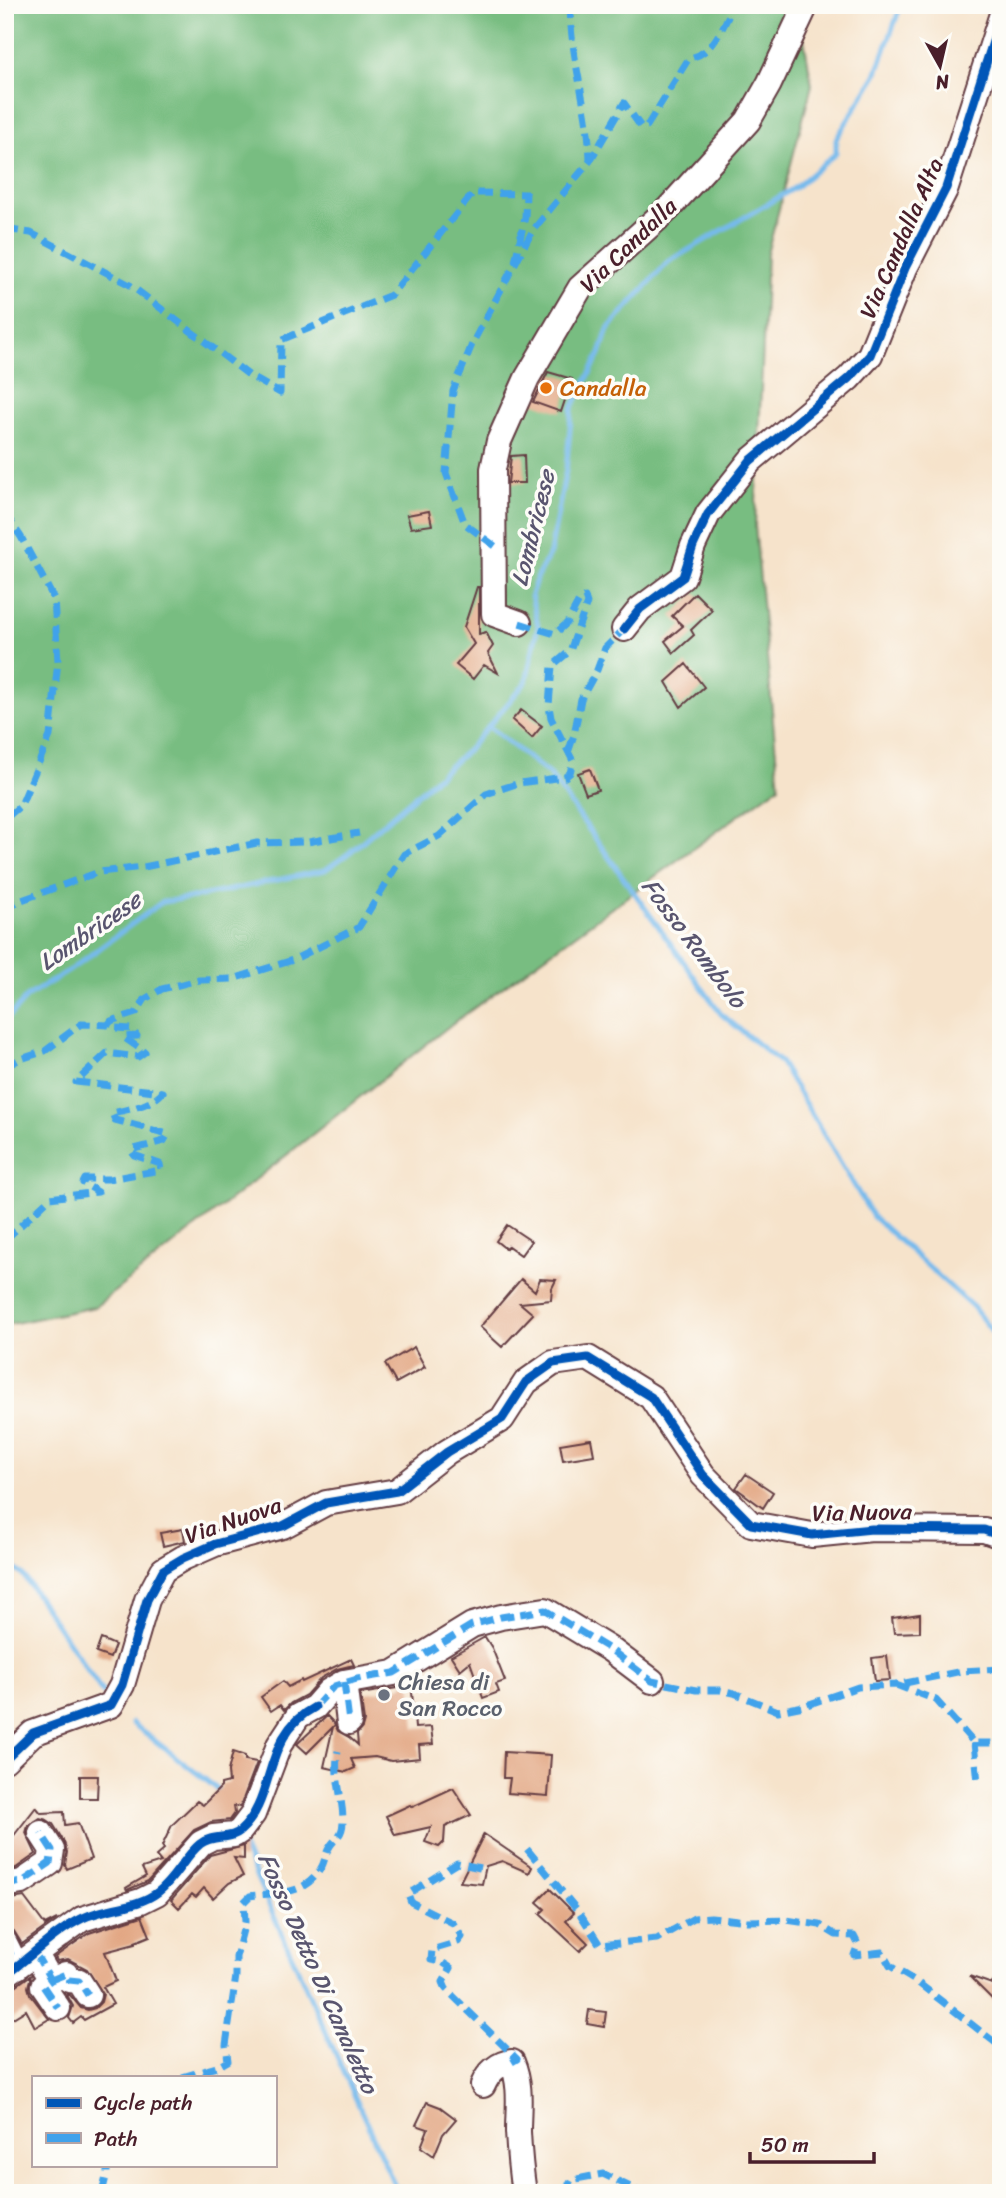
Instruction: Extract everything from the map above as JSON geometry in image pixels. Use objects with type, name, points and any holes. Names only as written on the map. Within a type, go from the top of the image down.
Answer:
[{"type":"street","name":"Via Candalla","points":[[519,623],[494,614],[493,469],[499,441],[527,378],[580,288],[668,209],[748,121],[769,84],[806,5]]},
{"type":"street","name":"Via Candalla Alta","points":[[624,629],[640,609],[683,577],[693,546],[708,514],[750,461],[849,378],[870,355],[905,268],[946,188],[1001,17]]},
{"type":"street","name":"Via Nuova","points":[[5,1760],[33,1733],[111,1704],[122,1685],[148,1600],[163,1570],[215,1544],[282,1526],[326,1503],[397,1491],[447,1452],[502,1419],[526,1382],[553,1363],[588,1358],[651,1397],[703,1475],[751,1524],[812,1535],[872,1529],[984,1530],[1001,1536]]},
{"type":"street","points":[[19,1965],[82,1919],[141,1901],[157,1893],[201,1843],[213,1837],[234,1835],[240,1831],[253,1814],[279,1745],[298,1716],[315,1707],[329,1691],[344,1682],[394,1673],[472,1625],[501,1616],[545,1610],[611,1650],[652,1681]]},
{"type":"street","points":[[344,1682],[349,1722]]},
{"type":"street","points":[[5,1885],[22,1882],[51,1863],[52,1850],[41,1833]]},
{"type":"street","points":[[5,1943],[19,1965],[51,1980]]},
{"type":"street","points":[[58,2008],[43,1986],[51,1980],[66,1974],[69,1980],[79,1981],[88,1995]]},
{"type":"street","points":[[482,2085],[495,2068],[512,2062],[517,2074],[520,2109],[518,2130],[524,2193]]},
{"type":"green space","points":[[5,5],[798,5],[812,85],[767,254],[755,526],[779,786],[448,1027],[95,1307],[5,1325]]},
{"type":"building","points":[[548,372],[572,379],[561,412],[533,402]]},
{"type":"building","points":[[524,455],[525,483],[508,483],[511,456]]},
{"type":"building","points":[[429,511],[432,525],[411,528],[407,515]]},
{"type":"building","points":[[477,587],[479,634],[486,632],[493,646],[488,653],[498,673],[484,665],[473,679],[456,665],[474,644],[464,627]]},
{"type":"building","points":[[695,593],[712,610],[691,630],[694,635],[674,653],[665,641],[683,626],[672,616]]},
{"type":"building","points":[[686,664],[704,687],[681,707],[666,682]]},
{"type":"building","points":[[521,710],[542,726],[532,738],[512,720]]},
{"type":"building","points":[[590,769],[598,790],[586,794],[578,773]]},
{"type":"building","points":[[507,1225],[531,1241],[521,1255],[496,1241]]},
{"type":"building","points":[[521,1279],[535,1291],[540,1279],[556,1280],[551,1300],[520,1303],[533,1314],[502,1347],[480,1327]]},
{"type":"building","points":[[414,1347],[425,1367],[396,1383],[385,1364]]},
{"type":"building","points":[[591,1439],[594,1455],[563,1460],[560,1444]]},
{"type":"building","points":[[746,1474],[773,1492],[763,1508],[736,1488]]},
{"type":"building","points":[[183,1529],[185,1541],[163,1546],[160,1533]]},
{"type":"building","points":[[920,1614],[920,1632],[894,1633],[892,1618]]},
{"type":"building","points":[[485,1637],[505,1681],[496,1684],[499,1692],[483,1698],[470,1662],[460,1670],[451,1656]]},
{"type":"building","points":[[101,1639],[115,1645],[110,1658],[96,1653]]},
{"type":"building","points":[[887,1656],[890,1680],[875,1681],[872,1658]]},
{"type":"building","points":[[351,1659],[354,1665],[337,1669],[321,1678],[306,1695],[284,1710],[280,1705],[271,1711],[261,1697],[283,1681],[288,1687]]},
{"type":"building","points":[[411,1680],[415,1728],[431,1727],[433,1744],[419,1745],[420,1758],[391,1761],[375,1757],[351,1759],[355,1768],[346,1772],[324,1767],[333,1727],[307,1753],[297,1744],[327,1716],[338,1731],[358,1745],[357,1734],[364,1721],[360,1694],[397,1688]]},
{"type":"building","points":[[233,1752],[245,1756],[245,1760],[257,1762],[240,1807],[234,1806],[235,1813],[230,1820],[211,1822],[194,1830],[148,1881],[127,1890],[126,1888],[146,1876],[142,1868],[161,1862],[156,1856],[164,1849],[162,1846],[172,1825],[197,1801],[203,1805],[221,1784],[229,1782],[228,1771]]},
{"type":"building","points":[[504,1752],[551,1755],[548,1796],[508,1793],[510,1778],[503,1778]]},
{"type":"building","points":[[80,1776],[98,1776],[97,1798],[80,1798]]},
{"type":"building","points":[[453,1788],[471,1815],[445,1827],[444,1842],[439,1847],[425,1842],[431,1827],[395,1835],[386,1816]]},
{"type":"building","points":[[36,1807],[41,1813],[64,1812],[65,1825],[78,1823],[91,1859],[67,1869],[64,1842],[53,1824],[40,1818],[28,1826],[26,1833],[36,1854],[16,1868],[5,1870],[5,1847]]},
{"type":"building","points":[[484,1834],[532,1867],[529,1873],[502,1861],[486,1866],[482,1884],[460,1882]]},
{"type":"building","points":[[244,1846],[244,1859],[234,1858],[243,1876],[229,1883],[213,1898],[204,1888],[196,1897],[192,1894],[179,1908],[171,1900],[210,1855]]},
{"type":"building","points":[[550,1889],[574,1913],[566,1921],[588,1943],[580,1951],[540,1914],[545,1909],[537,1902]]},
{"type":"building","points":[[24,1897],[45,1925],[57,1919],[22,1944],[14,1931],[5,1928],[5,1900]]},
{"type":"building","points":[[142,1916],[150,1936],[135,1944],[105,1952],[116,1981],[103,1987],[113,2004],[73,2023],[69,2018],[73,2006],[67,1995],[81,2008],[88,2010],[101,2002],[103,1994],[87,1969],[68,1959],[57,1961],[55,1957],[89,1933]]},
{"type":"building","points":[[1001,1970],[1001,2008],[969,1976],[992,1984]]},
{"type":"building","points":[[31,1975],[28,1987],[30,1994],[49,2019],[35,2027],[26,2010],[5,2023],[5,1990]]},
{"type":"building","points":[[589,2010],[606,2012],[604,2027],[587,2024]]},
{"type":"building","points":[[427,2102],[440,2107],[456,2119],[443,2134],[434,2156],[421,2147],[428,2129],[416,2125]]},
{"type":"waterway","name":"Lombricese","points":[[5,1021],[28,996],[70,970],[162,902],[325,870],[349,853],[468,750],[526,682],[538,626],[531,595],[550,553],[566,470],[572,408],[600,354],[608,329],[668,262],[796,187],[836,153],[836,139],[876,75],[901,5]]},
{"type":"waterway","name":"Fosso Rombolo","points":[[488,726],[550,775],[721,1014],[781,1063],[873,1217],[973,1307],[1001,1343]]},
{"type":"waterway","name":"Fosso Detto Di Canaletto","points":[[5,1562],[23,1575],[103,1693]]},
{"type":"waterway","name":"Fosso Detto Di Canaletto","points":[[132,1723],[216,1788],[221,1797]]},
{"type":"waterway","name":"Fosso Detto Di Canaletto","points":[[239,1838],[398,2193]]},
{"type":"marked path","points":[[570,5],[590,161]]},
{"type":"marked path","points":[[495,546],[465,524],[446,473],[453,391],[473,342],[533,230],[590,161],[624,103],[641,127],[647,126],[689,58],[697,56],[711,45],[734,5]]},
{"type":"marked path","points":[[5,229],[31,233],[130,285],[250,376],[280,393],[281,340],[391,295],[473,193],[526,194],[525,217],[515,262]]},
{"type":"marked path","points":[[5,513],[54,599],[58,661],[50,736],[21,805],[5,819]]},
{"type":"marked path","points":[[5,1240],[50,1198],[98,1192],[83,1183],[85,1179],[109,1179],[161,1170],[160,1164],[134,1155],[131,1150],[164,1141],[168,1134],[115,1120],[112,1113],[146,1104],[163,1092],[76,1082],[107,1053],[138,1057],[145,1052],[123,1037],[137,1036],[132,1029],[108,1025],[111,1021],[136,1013],[145,999],[162,989],[199,980],[233,979],[293,960],[359,927],[404,854],[439,836],[486,794],[519,783],[565,777],[570,773],[573,761],[551,718],[549,706],[552,666],[570,651],[587,603],[585,597],[579,601],[567,623],[555,634],[519,623]]},
{"type":"marked path","points":[[569,750],[581,699],[597,670],[605,648],[624,629]]},
{"type":"marked path","points":[[5,911],[19,901],[99,872],[144,867],[257,843],[308,842],[359,833]]},
{"type":"marked path","points":[[5,1067],[45,1051],[81,1024],[108,1025]]},
{"type":"marked path","points":[[315,1707],[334,1686],[394,1673],[472,1625],[545,1610],[611,1650],[652,1681],[696,1690],[734,1693],[778,1711],[804,1706],[858,1687],[896,1685]]},
{"type":"marked path","points":[[1001,1669],[962,1671],[896,1685],[936,1700],[974,1743],[1001,1743]]},
{"type":"marked path","points":[[344,1682],[349,1722]]},
{"type":"marked path","points":[[974,1743],[978,1782]]},
{"type":"marked path","points":[[186,2076],[228,2061],[226,2045],[236,1976],[236,1957],[245,1922],[244,1902],[250,1896],[280,1893],[307,1884],[321,1868],[331,1844],[340,1834],[343,1812],[337,1769],[338,1751]]},
{"type":"marked path","points":[[5,1885],[22,1882],[50,1863],[52,1850],[41,1833]]},
{"type":"marked path","points":[[527,1849],[578,1911],[600,1945],[657,1939],[694,1918],[786,1920],[820,1925],[836,1935],[854,1936],[858,1944],[854,1955],[882,1952],[890,1966],[917,1982],[1001,2047]]},
{"type":"marked path","points":[[480,1868],[457,1863],[408,1894],[411,1902],[453,1923],[462,1937],[458,1942],[432,1950],[431,1960],[442,1962],[451,1968],[443,1982],[446,1989],[517,2059],[512,2062]]},
{"type":"marked path","points":[[5,1943],[17,1967]]},
{"type":"marked path","points":[[35,1953],[51,1980],[43,1986],[58,2008]]},
{"type":"marked path","points":[[51,1980],[66,1974],[69,1980],[79,1981],[88,1995]]},
{"type":"marked path","points":[[102,2193],[107,2166]]},
{"type":"marked path","points":[[564,2193],[571,2180],[603,2174],[643,2193]]},
{"type":"cycle path","points":[[624,629],[640,609],[683,577],[693,546],[708,514],[750,461],[849,378],[870,355],[905,268],[946,188],[1001,17]]},
{"type":"cycle path","points":[[5,1760],[33,1733],[111,1705],[122,1685],[147,1600],[163,1570],[215,1544],[283,1526],[326,1503],[397,1491],[447,1452],[502,1419],[526,1382],[553,1363],[588,1358],[651,1397],[703,1475],[751,1524],[812,1535],[872,1529],[984,1530],[1001,1536]]},
{"type":"cycle path","points":[[5,1975],[52,1937],[83,1918],[141,1901],[158,1892],[200,1844],[240,1831],[252,1818],[260,1802],[277,1750],[286,1734],[298,1719],[315,1707]]},
{"type":"place","name":"Candalla","points":[[546,388]]},
{"type":"place","name":"Chiesa di San Rocco","points":[[384,1695]]}]
